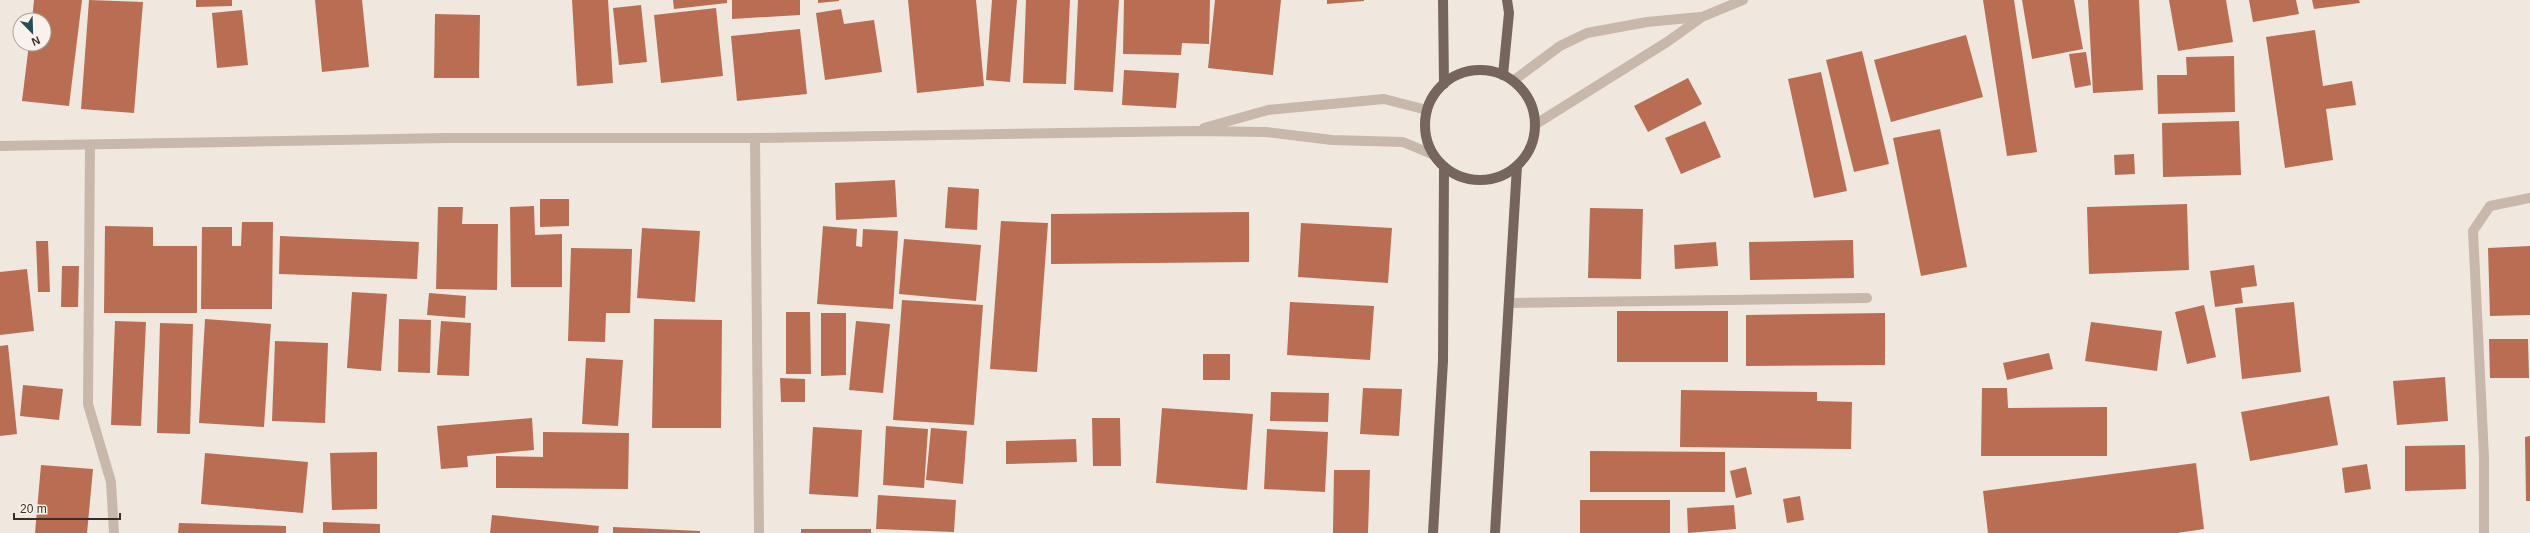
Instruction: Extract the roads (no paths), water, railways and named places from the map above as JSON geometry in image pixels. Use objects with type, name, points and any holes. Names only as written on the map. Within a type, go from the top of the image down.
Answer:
[{"type":"main road","points":[[1443,0],[1444,84]]},
{"type":"main road","points":[[1503,75],[1509,13],[1507,0]]},
{"type":"main road","points":[[1488,70],[1503,75],[1513,80],[1525,92],[1530,103],[1536,124],[1534,140],[1527,155],[1517,166],[1489,180],[1465,177],[1444,167],[1434,155],[1427,141],[1425,126],[1427,110],[1434,96],[1444,84],[1457,75],[1472,71],[1488,70]]},
{"type":"main road","points":[[1495,533],[1517,166]]},
{"type":"main road","points":[[1433,533],[1443,361],[1444,167]]},
{"type":"street","points":[[1536,124],[1667,42],[1702,17],[1743,0]]},
{"type":"street","points":[[1513,80],[1560,46],[1587,33],[1647,22],[1702,17]]},
{"type":"street","points":[[1193,131],[1268,110],[1384,99],[1427,110]]},
{"type":"street","points":[[0,146],[447,138],[755,138],[1193,131],[1266,132],[1332,140],[1403,142],[1434,155]]},
{"type":"street","points":[[755,138],[759,533]]},
{"type":"street","points":[[90,144],[88,404],[111,482],[114,533]]},
{"type":"street","points":[[2484,533],[2484,457],[2473,232],[2490,206],[2530,198]]},
{"type":"street","points":[[1509,303],[1868,298]]}]
